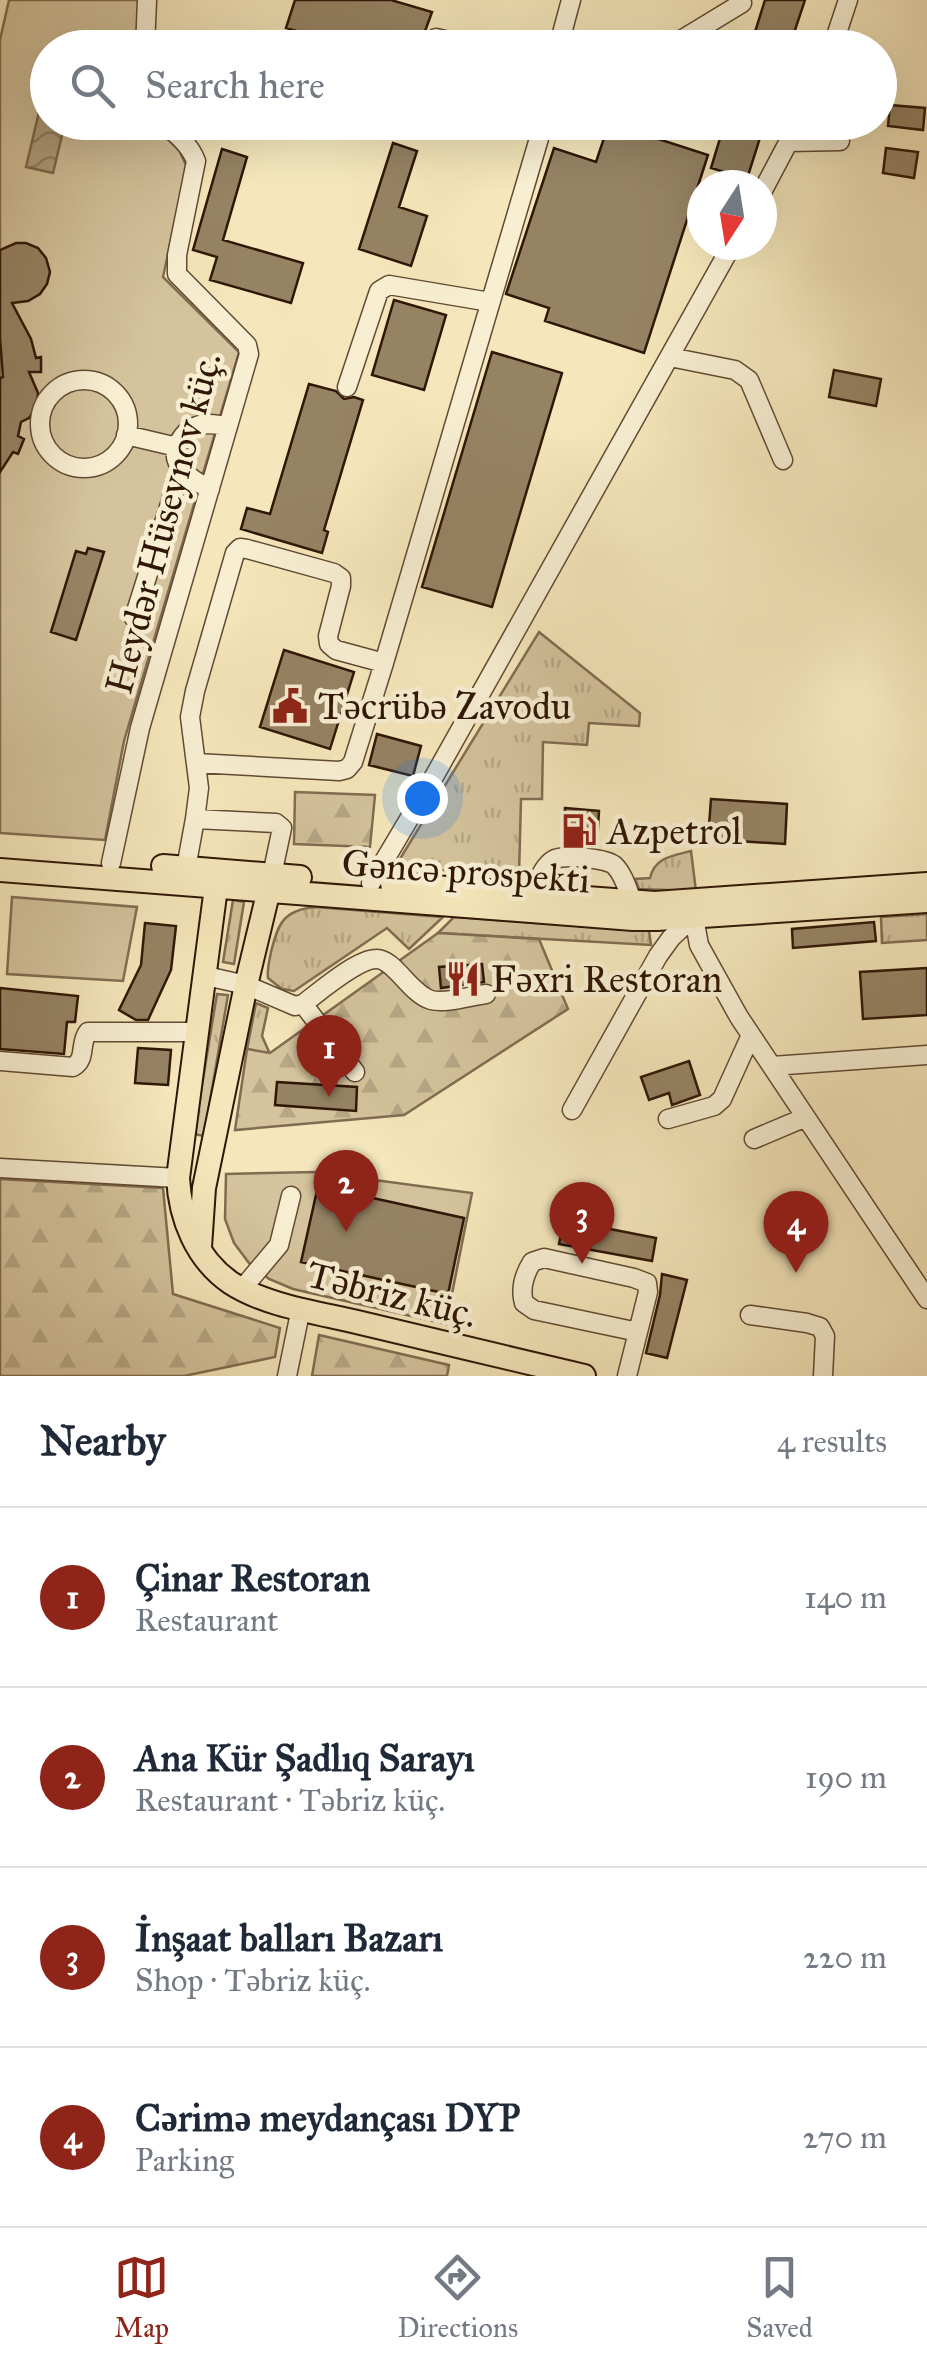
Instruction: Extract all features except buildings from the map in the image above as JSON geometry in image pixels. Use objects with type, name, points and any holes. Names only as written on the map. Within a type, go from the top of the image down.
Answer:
[{"type":"main road","name":"Gəncə prospekti","points":[[0,855],[186,868],[217,878]]},
{"type":"main road","name":"Gəncə prospekti","points":[[0,870],[271,882],[632,919],[927,884]]},
{"type":"main road","points":[[200,1251],[185,1223],[178,1178],[217,878]]},
{"type":"main road","name":"Gəncə prospekti","points":[[271,882],[371,883],[692,909],[927,902]]},
{"type":"main road","points":[[200,1251],[204,1188],[271,882]]},
{"type":"main road","name":"Təbriz küç.","points":[[200,1251],[223,1276],[253,1295],[581,1376]]},
{"type":"street","points":[[146,30],[147,0]]},
{"type":"street","points":[[562,30],[570,0]]},
{"type":"street","points":[[838,30],[848,0]]},
{"type":"street","points":[[698,30],[742,3]]},
{"type":"street","name":"Heydər Hüseynov küç.","points":[[111,863],[140,728],[249,354],[247,345],[176,274],[176,256],[196,160],[184,140]]},
{"type":"street","points":[[196,763],[339,771],[353,762],[539,140]]},
{"type":"street","points":[[774,170],[789,142],[840,141]]},
{"type":"street","points":[[371,883],[724,260]]},
{"type":"street","points":[[347,387],[379,291],[389,285],[490,302]]},
{"type":"street","points":[[670,356],[744,374],[783,460]]},
{"type":"street","points":[[95,382],[118,396],[127,422],[126,435],[111,458],[99,465],[72,466],[60,461],[42,440],[41,413],[46,400],[68,383],[95,382]]},
{"type":"street","points":[[210,489],[181,469],[176,448],[196,426],[228,426]]},
{"type":"street","points":[[126,435],[176,448]]},
{"type":"street","points":[[134,618],[181,469]]},
{"type":"street","points":[[186,868],[198,788],[190,717],[234,553],[240,548],[334,573],[341,586],[329,644],[336,650],[384,663]]},
{"type":"street","points":[[194,819],[281,825],[271,882]]},
{"type":"street","points":[[532,894],[552,860],[608,860],[621,875],[633,903]]},
{"type":"street","points":[[692,909],[704,954],[751,1035],[927,1299]]},
{"type":"street","points":[[572,1110],[658,956],[692,909]]},
{"type":"street","points":[[206,976],[262,990],[294,1006],[303,1004],[372,958],[385,960],[416,993],[434,1001],[486,994]]},
{"type":"street","points":[[303,1004],[355,1072]]},
{"type":"street","points":[[0,1060],[73,1067],[82,1058],[88,1032],[198,1032]]},
{"type":"street","points":[[668,1119],[714,1106],[722,1099],[751,1035]]},
{"type":"street","points":[[772,1066],[927,1055]]},
{"type":"street","points":[[754,1139],[806,1118]]},
{"type":"street","points":[[0,1168],[178,1178]]},
{"type":"street","points":[[242,1289],[279,1246],[291,1196]]},
{"type":"street","points":[[627,1376],[638,1332],[648,1292],[647,1282],[544,1258],[532,1262],[522,1294],[524,1304],[534,1310],[638,1332]]},
{"type":"street","points":[[288,1376],[301,1308]]},
{"type":"street","points":[[750,1315],[820,1327],[825,1336],[823,1376]]},
{"type":"green space","points":[[9,0],[139,0],[138,30],[30,30],[30,140],[169,140],[179,150],[187,167],[163,277],[239,352],[124,741],[105,840],[0,833],[0,40]]},
{"type":"green space","points":[[539,632],[640,713],[639,726],[589,723],[587,745],[543,742],[542,799],[521,799],[519,875],[395,867]]},
{"type":"green space","points":[[295,792],[375,795],[370,847],[294,844]]},
{"type":"green space","points":[[691,851],[696,891],[639,889],[635,879],[650,878],[660,862]]},
{"type":"green space","points":[[12,897],[137,907],[123,981],[7,974]]},
{"type":"green space","points":[[233,900],[244,902],[234,964],[223,962]]},
{"type":"green space","points":[[315,907],[443,917],[409,949],[387,928],[294,991],[282,989],[268,978],[276,934],[289,915]]},
{"type":"green space","points":[[927,914],[927,940],[882,943],[881,917]]},
{"type":"green space","points":[[454,917],[649,931],[651,945],[438,933]]},
{"type":"green space","points":[[438,933],[539,939],[568,1009],[404,1115],[235,1130],[247,1049],[270,1053]]},
{"type":"green space","points":[[217,994],[228,995],[204,1136],[194,1134]]},
{"type":"green space","points":[[256,1003],[268,1008],[262,1036],[270,1054],[247,1049]]},
{"type":"green space","points":[[315,1172],[472,1193],[446,1324],[293,1289],[269,1279],[249,1263],[234,1243],[225,1219],[226,1174]]},
{"type":"green space","points":[[0,1179],[163,1188],[173,1294],[280,1328],[275,1357],[184,1376],[0,1376]]},
{"type":"green space","points":[[319,1335],[449,1365],[447,1376],[312,1376]]},
{"type":"water","points":[[32,140],[61,140],[53,173],[26,167]]},
{"type":"place","name":"Təcrübə Zavodu","points":[[290,706]]},
{"type":"place","name":"Azpetrol","points":[[579,831]]},
{"type":"place","name":"Fəxri Restoran","points":[[463,979]]},
{"type":"place","name":"Çinar Restoran","points":[[329,1097]]},
{"type":"place","name":"Ana Kür Şadlıq Sarayı","points":[[346,1232]]},
{"type":"place","name":"İnşaat balları Bazarı","points":[[582,1264]]},
{"type":"place","name":"Cərimə meydançası DYP","points":[[796,1273]]}]
